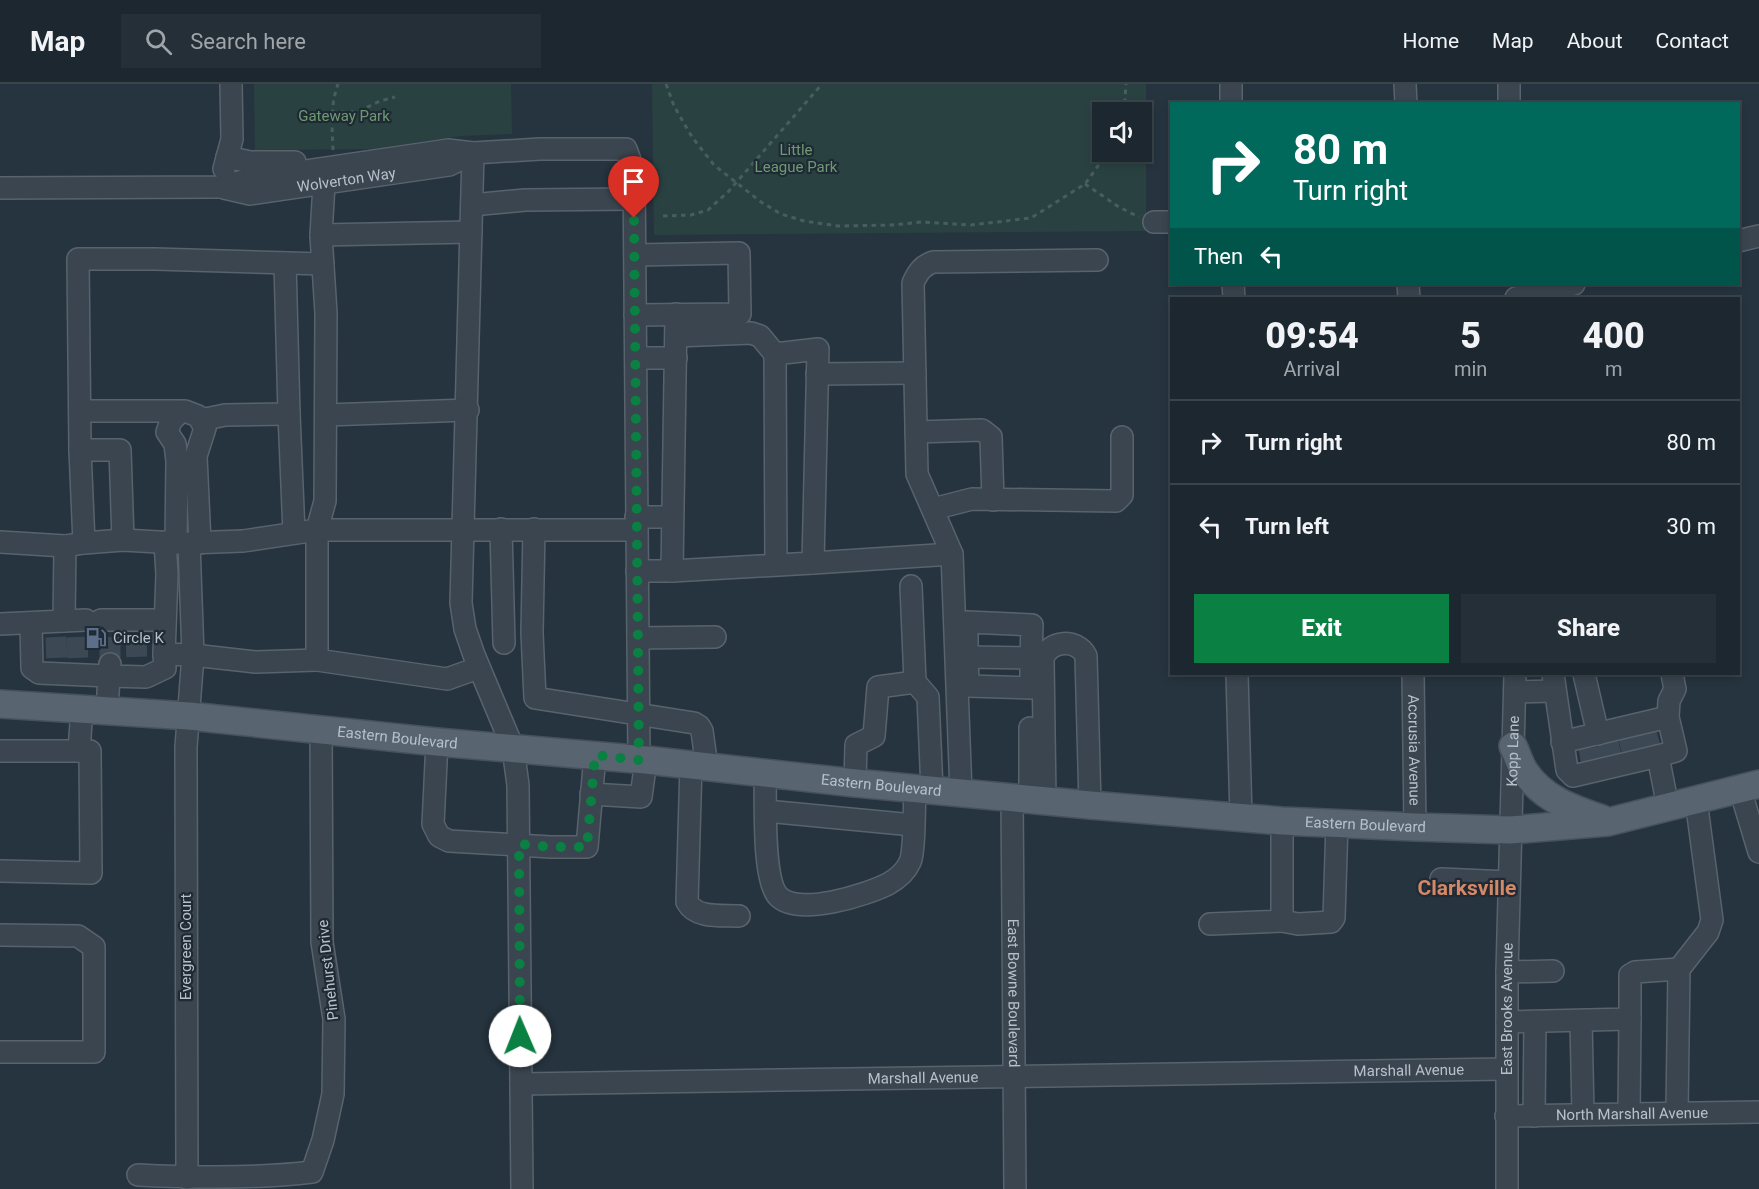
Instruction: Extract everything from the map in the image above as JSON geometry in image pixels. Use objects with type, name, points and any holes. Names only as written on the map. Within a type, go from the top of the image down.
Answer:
[{"type":"main road","name":"Eastern Boulevard","points":[[0,704],[189,716],[1090,805],[1282,820],[1414,827],[1510,830],[1608,822],[1750,786]]},
{"type":"main road","points":[[1513,746],[1525,772],[1547,795],[1576,811],[1608,822]]},
{"type":"street","points":[[218,187],[232,139],[231,84]]},
{"type":"street","points":[[1231,84],[1231,102]]},
{"type":"street","points":[[1405,84],[1406,102]]},
{"type":"street","points":[[1509,84],[1509,102]]},
{"type":"street","name":"Wolverton Way","points":[[0,188],[218,187],[250,195],[326,168],[448,150],[473,153],[540,149],[626,149],[634,171],[634,199]]},
{"type":"street","points":[[473,153],[462,610],[465,629],[476,662],[513,748],[518,785],[522,1189]]},
{"type":"street","name":"Wolverton Way","points":[[326,168],[449,165],[473,153]]},
{"type":"street","points":[[227,157],[250,162],[370,161]]},
{"type":"street","points":[[317,660],[317,530],[325,501],[326,313],[321,235],[326,168]]},
{"type":"street","points":[[472,205],[525,200],[634,199],[639,713],[643,760],[641,797],[591,794]]},
{"type":"street","points":[[321,235],[471,232]]},
{"type":"street","points":[[1740,241],[1759,236]]},
{"type":"street","points":[[635,255],[739,253],[740,314],[635,315]]},
{"type":"street","points":[[82,626],[75,544],[80,450],[78,259],[323,264]]},
{"type":"street","points":[[966,793],[952,554],[918,474],[913,283],[918,272],[933,262],[1097,260]]},
{"type":"street","points":[[285,263],[294,533]]},
{"type":"street","points":[[1518,297],[1570,285]]},
{"type":"street","points":[[672,571],[676,314]]},
{"type":"street","points":[[676,336],[751,333],[760,336],[775,354],[776,565]]},
{"type":"street","points":[[775,354],[818,349],[813,564]]},
{"type":"street","points":[[636,358],[676,358]]},
{"type":"street","points":[[817,374],[915,368]]},
{"type":"street","points":[[326,415],[468,410]]},
{"type":"street","points":[[31,623],[32,668],[39,673],[67,669],[137,670],[146,677],[165,668],[167,574],[182,543],[196,456],[205,428],[198,416],[180,411],[80,411]]},
{"type":"street","points":[[180,411],[171,421],[167,432],[175,444],[182,543]]},
{"type":"street","points":[[201,420],[225,415],[289,414]]},
{"type":"street","points":[[916,432],[982,430],[987,433],[991,437],[993,500]]},
{"type":"street","points":[[933,509],[972,500],[1116,501],[1122,495],[1122,437]]},
{"type":"street","points":[[80,450],[120,450],[123,540]]},
{"type":"street","points":[[0,542],[75,544],[123,540],[182,543],[243,541],[317,530],[534,529],[636,523],[672,517]]},
{"type":"street","points":[[534,529],[532,633],[535,698],[639,713],[694,723],[699,726],[702,731],[687,902],[691,909],[698,913],[739,916]]},
{"type":"street","points":[[501,530],[504,643]]},
{"type":"street","name":"Evergreen Court","points":[[182,543],[189,575],[193,655],[186,747],[187,1178]]},
{"type":"street","points":[[637,571],[813,564],[952,554]]},
{"type":"street","points":[[167,574],[189,575]]},
{"type":"street","points":[[765,774],[768,863],[771,879],[778,895],[788,902],[813,905],[832,903],[888,884],[904,872],[912,860],[913,825],[923,789],[928,697],[915,682],[911,586]]},
{"type":"street","points":[[0,624],[31,623],[136,628],[165,620]]},
{"type":"street","points":[[966,793],[967,622],[1032,625],[1029,799]]},
{"type":"street","points":[[164,654],[256,662],[317,660],[447,679],[504,643],[532,633]]},
{"type":"street","points":[[638,638],[715,637]]},
{"type":"street","points":[[1029,799],[1043,659],[1049,648],[1055,645],[1075,645],[1086,656],[1090,805]]},
{"type":"street","points":[[967,657],[1031,658]]},
{"type":"street","points":[[79,751],[110,670]]},
{"type":"street","points":[[1238,675],[1241,817]]},
{"type":"street","name":"Accrusia Avenue","points":[[1413,675],[1414,827]]},
{"type":"street","points":[[1584,675],[1621,748],[1668,807]]},
{"type":"street","points":[[1562,742],[1676,751],[1669,709],[1658,675]]},
{"type":"street","points":[[1515,682],[1554,682],[1567,770],[1573,776],[1621,748],[1669,709],[1675,689],[1672,675]]},
{"type":"street","points":[[855,783],[856,745],[874,736],[878,687],[915,682]]},
{"type":"street","name":"Kopp Lane","points":[[1510,830],[1515,682]]},
{"type":"street","points":[[968,686],[1031,688]]},
{"type":"street","name":"Pinehurst Drive","points":[[187,1178],[272,1177],[312,1172],[323,1140],[333,1094],[334,1019],[322,942],[321,729]]},
{"type":"street","points":[[437,742],[433,824],[439,836],[449,841],[587,847],[595,755]]},
{"type":"street","points":[[0,751],[90,751],[91,873],[0,871]]},
{"type":"street","points":[[1750,786],[1759,852]]},
{"type":"street","name":"East Bowne Boulevard","points":[[1015,1189],[1013,1076],[1029,799]]},
{"type":"street","points":[[1677,1112],[1679,969],[1708,932],[1712,920],[1696,800]]},
{"type":"street","points":[[766,811],[913,825]]},
{"type":"street","points":[[1282,820],[1282,921]]},
{"type":"street","points":[[1210,924],[1282,921],[1298,924],[1331,922],[1334,918],[1337,823]]},
{"type":"street","name":"East Brooks Avenue","points":[[1507,1189],[1506,1069],[1510,830]]},
{"type":"street","points":[[1441,879],[1509,882]]},
{"type":"street","points":[[0,935],[78,936],[94,947],[94,1052],[0,1052]]},
{"type":"street","points":[[1629,1113],[1630,975],[1635,972],[1679,969]]},
{"type":"street","points":[[1507,972],[1553,971]]},
{"type":"street","points":[[1507,1022],[1630,1019]]},
{"type":"street","points":[[1581,1021],[1583,1114]]},
{"type":"street","points":[[1534,1116],[1535,1022]]},
{"type":"street","name":"Marshall Avenue","points":[[521,1084],[1506,1069]]},
{"type":"street","name":"North Marshall Avenue","points":[[1506,1116],[1759,1112]]},
{"type":"street","points":[[138,1175],[187,1178]]},
{"type":"path","points":[[326,168],[333,96],[338,84]]},
{"type":"path","points":[[666,84],[674,105],[692,137],[714,165],[761,202],[781,214],[804,221],[838,226],[922,222],[971,225],[1031,218],[1084,184],[1100,162]]},
{"type":"path","points":[[663,216],[691,215],[708,210],[728,192],[822,84]]},
{"type":"path","points":[[1125,102],[1126,84]]},
{"type":"path","points":[[332,112],[357,112],[395,97]]},
{"type":"path","points":[[1084,184],[1119,207],[1163,222]]},
{"type":"green space","name":"Gateway Park","points":[[254,84],[511,84],[512,134],[460,136],[371,149],[255,150]]},
{"type":"green space","name":"Little League Park","points":[[652,84],[1146,84],[1146,102],[1092,102],[1092,162],[1146,162],[1146,231],[654,235]]},
{"type":"tunnel","points":[[136,636],[137,664]]},
{"type":"tunnel","points":[[56,637],[57,664]]},
{"type":"tunnel","points":[[77,637],[78,664]]},
{"type":"tunnel","points":[[110,637],[110,664]]},
{"type":"tunnel","points":[[1646,733],[1651,750]]},
{"type":"tunnel","points":[[1629,738],[1633,755]]},
{"type":"tunnel","points":[[1608,743],[1612,760]]},
{"type":"tunnel","points":[[1589,748],[1592,765]]},
{"type":"place","name":"Circle K","points":[[96,638]]},
{"type":"district","name":"Clarksville","points":[[1467,888]]},
{"type":"route","points":[[520,1036],[519,844],[587,847],[595,755],[639,760],[634,218]]}]
